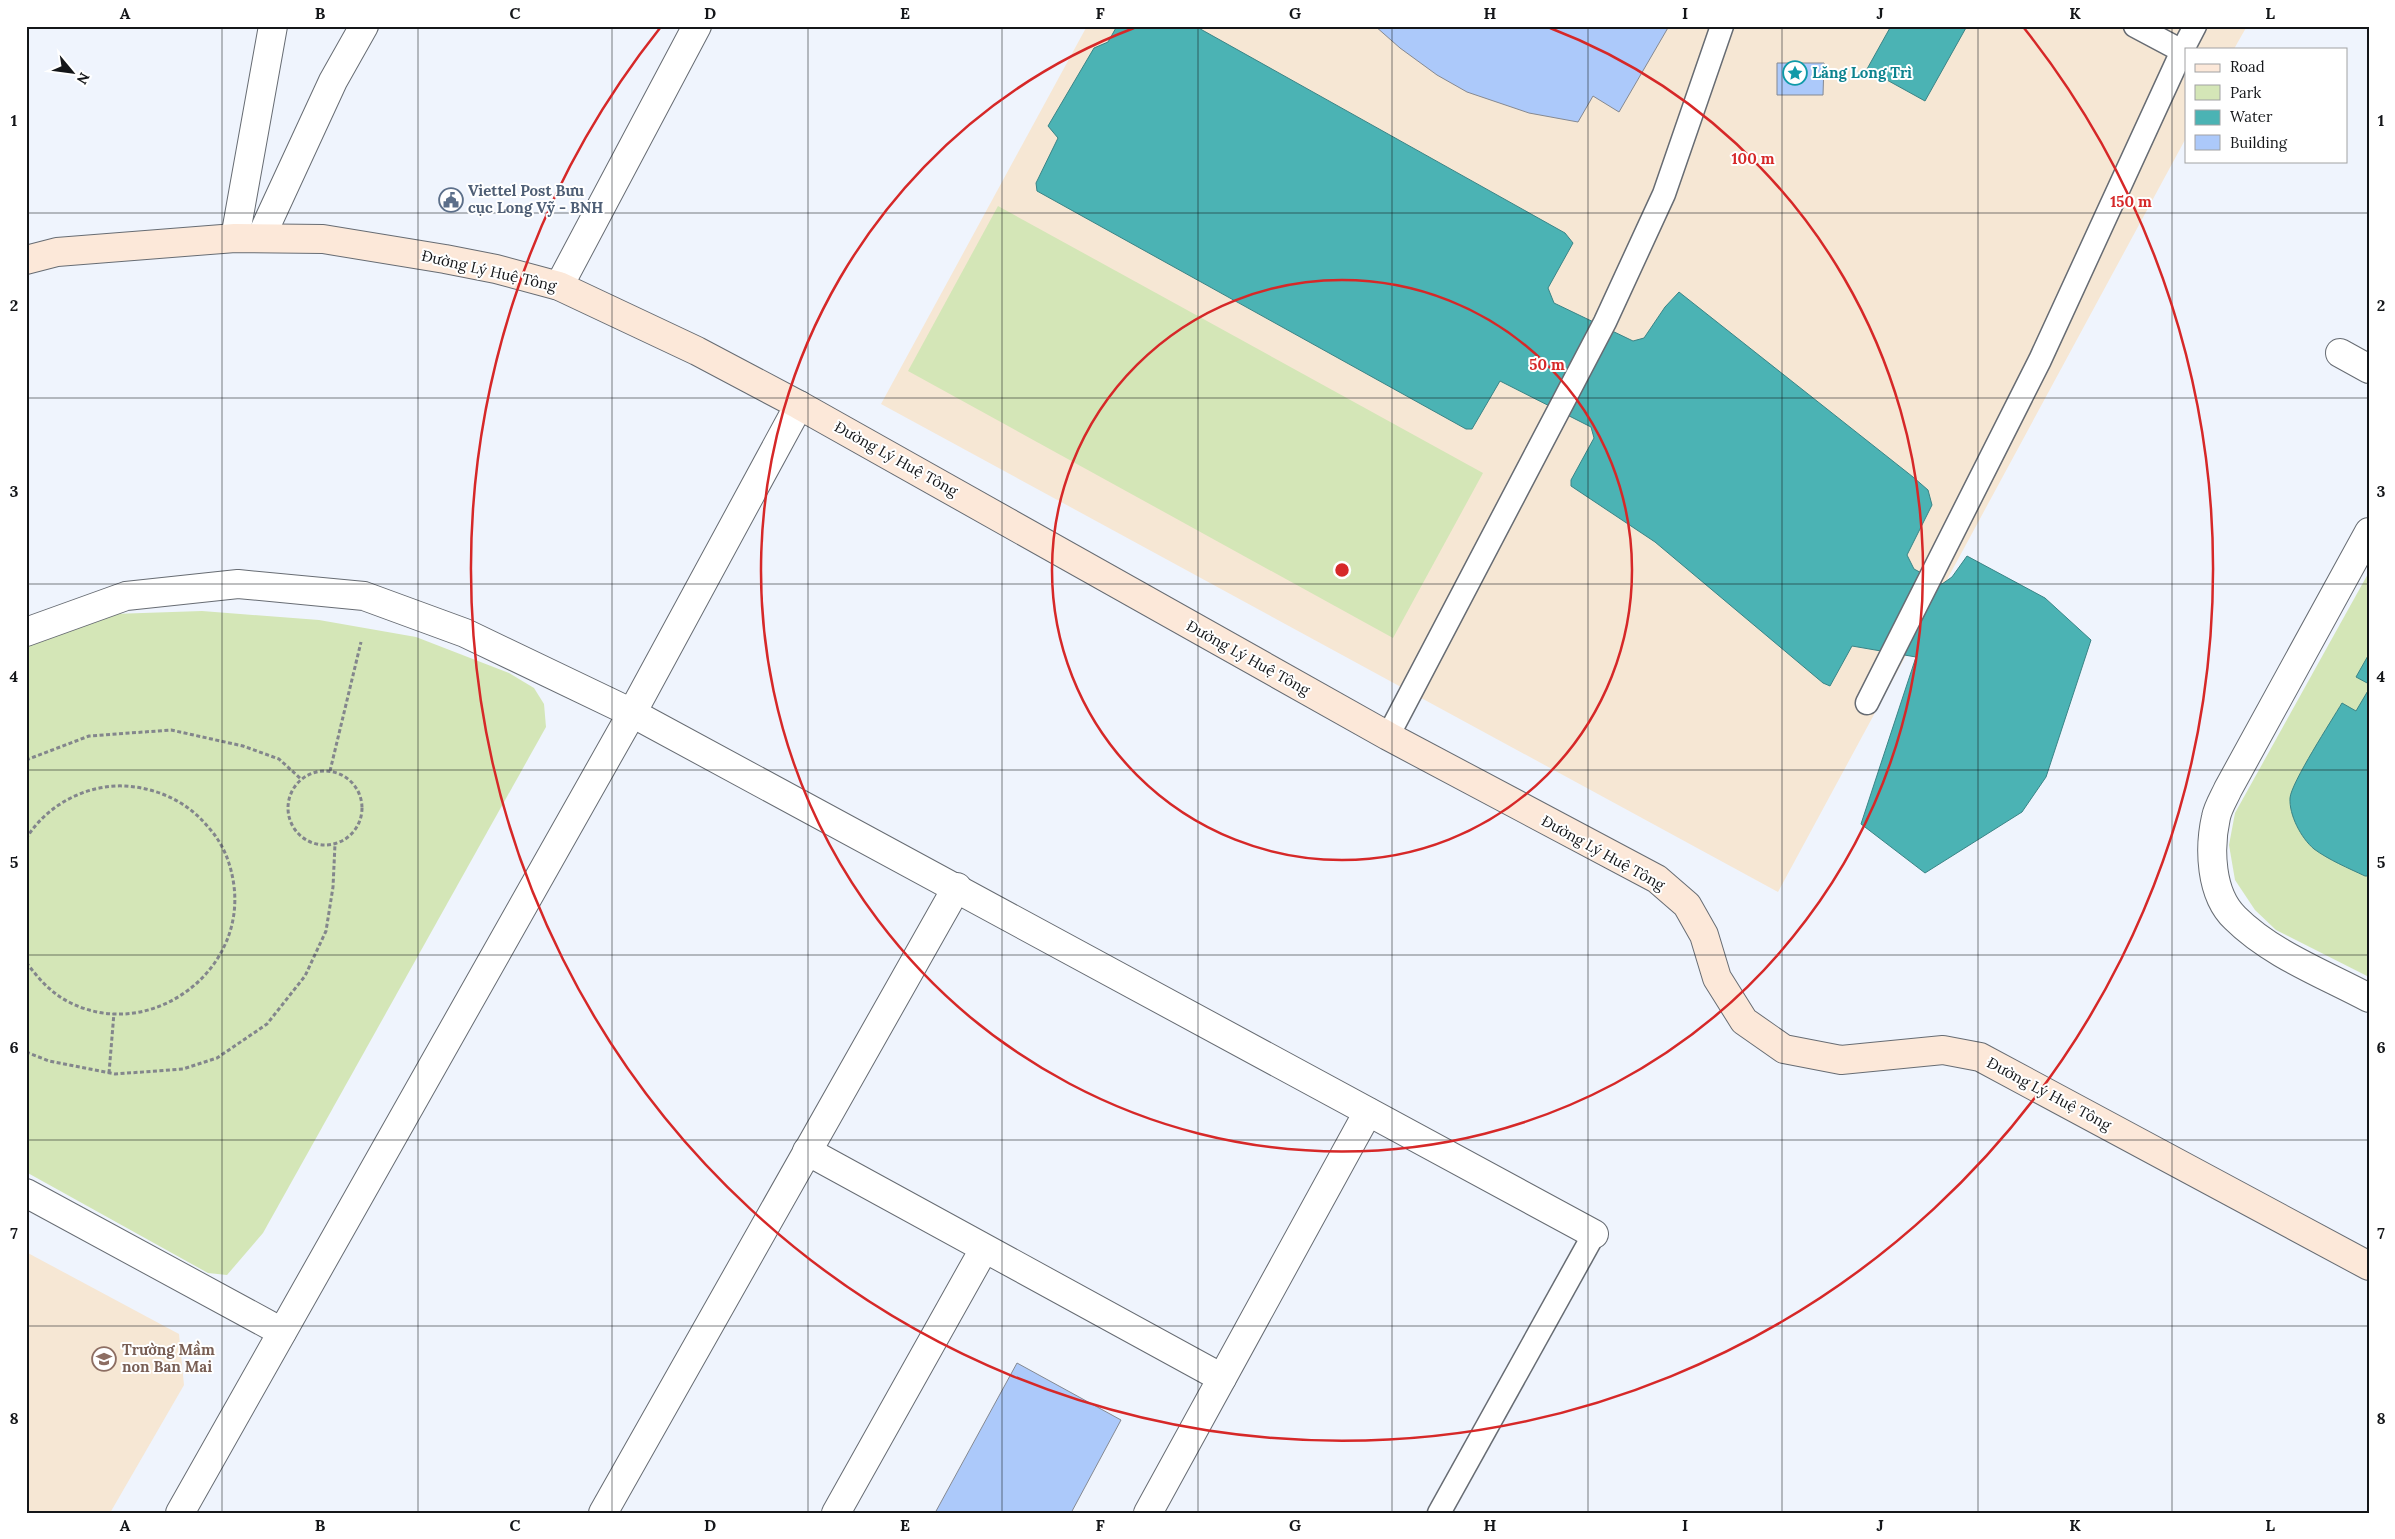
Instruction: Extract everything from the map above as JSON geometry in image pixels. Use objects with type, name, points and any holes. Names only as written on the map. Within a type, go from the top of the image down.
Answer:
[{"type":"main road","name":"Đường Lý Huệ Tông","points":[[26,260],[57,252],[248,238],[323,240],[383,248],[496,269],[559,286],[697,351],[799,405],[1388,736],[1657,880],[1687,904],[1704,935],[1717,978],[1744,1021],[1784,1049],[1841,1060],[1943,1050],[1980,1057],[2369,1266]]},
{"type":"street","points":[[248,238],[273,26]]},
{"type":"street","points":[[248,238],[364,26]]},
{"type":"street","points":[[559,286],[696,26]]},
{"type":"street","points":[[2340,353],[2369,369]]},
{"type":"street","points":[[180,1513],[632,712],[799,405]]},
{"type":"street","points":[[2369,532],[2228,789],[2216,816],[2213,844],[2214,870],[2221,898],[2233,917],[2273,948],[2369,998]]},
{"type":"street","points":[[26,632],[126,596],[238,584],[364,596],[465,633],[632,712],[1594,1234]]},
{"type":"street","points":[[606,1512],[807,1151],[957,887]]},
{"type":"street","points":[[1148,1513],[1368,1112]]},
{"type":"street","points":[[807,1151],[1222,1378]]},
{"type":"street","points":[[26,1193],[282,1332]]},
{"type":"street","points":[[836,1513],[984,1249]]},
{"type":"lane","points":[[1388,736],[1604,322],[1664,194],[1722,26]]},
{"type":"lane","points":[[2135,26],[2182,51]]},
{"type":"lane","points":[[1867,703],[1944,555],[2040,360],[2182,51],[2196,26]]},
{"type":"lane","points":[[1439,1513],[1594,1234]]},
{"type":"path","points":[[330,771],[361,642]]},
{"type":"path","points":[[26,760],[89,736],[172,730],[243,746],[278,759],[301,779]]},
{"type":"path","points":[[330,771],[347,777],[356,786],[362,810],[359,822],[353,833],[343,841],[335,844],[319,845],[308,841],[298,834],[291,824],[287,812],[288,800],[292,788],[301,779],[312,773],[330,771]]},
{"type":"path","points":[[26,838],[31,830],[54,808],[81,793],[112,786],[143,787],[173,797],[199,815],[219,839],[231,868],[235,900],[230,933],[216,964],[194,988],[165,1006],[132,1014],[98,1012],[67,1001],[40,980],[26,962]]},
{"type":"path","points":[[26,1052],[49,1062],[109,1073],[183,1069],[216,1058],[267,1024],[305,976],[326,931],[333,887],[335,844]]},
{"type":"path","points":[[109,1073],[114,1013]]},
{"type":"shaded area","points":[[1087,26],[2247,26],[2235,48],[2185,48],[2185,140],[1778,892],[881,404]]},
{"type":"shaded area","name":"Trường Mầm non Ban Mai","points":[[26,1252],[179,1334],[184,1385],[110,1513],[26,1513]]},
{"type":"green space","points":[[998,206],[1483,473],[1393,638],[908,371]]},
{"type":"green space","points":[[2369,572],[2369,977],[2276,930],[2255,910],[2235,880],[2229,845],[2235,813]]},
{"type":"green space","points":[[202,611],[319,620],[416,637],[509,673],[534,688],[544,704],[546,727],[263,1233],[227,1275],[208,1273],[26,1172],[26,642],[113,614]]},
{"type":"water","points":[[1117,26],[1195,26],[1565,233],[1573,243],[1548,288],[1554,303],[1633,341],[1644,338],[1665,307],[1679,292],[1928,490],[1932,505],[1907,555],[1914,569],[1942,584],[1952,577],[1967,556],[2045,598],[2091,640],[2046,777],[2022,812],[1925,873],[1861,824],[1916,657],[1852,646],[1830,686],[1823,683],[1655,542],[1571,486],[1571,480],[1594,438],[1591,427],[1500,381],[1472,429],[1466,429],[1037,191],[1036,183],[1058,138],[1048,126],[1094,48],[1108,42]]},
{"type":"water","points":[[1891,26],[1967,26],[1925,101],[1867,69]]},
{"type":"water","points":[[2369,654],[2369,684],[2356,677]]},
{"type":"water","points":[[2369,689],[2369,876],[2365,876],[2326,857],[2309,844],[2300,833],[2294,819],[2290,798],[2304,766],[2342,703],[2356,711]]},
{"type":"building","points":[[1375,26],[1669,26],[1619,112],[1593,96],[1578,122],[1529,113],[1467,92],[1437,75],[1400,48]]},
{"type":"building","points":[[1777,63],[1824,63],[1823,95],[1777,95]]},
{"type":"building","points":[[1017,1363],[1121,1420],[1071,1513],[935,1513]]},
{"type":"place","name":"Lăng Long Trì","points":[[1795,73]]},
{"type":"place","name":"Viettel Post Bưu cục Long Vỹ - BNH","points":[[451,200]]},
{"type":"place","name":"Trường Mầm non Ban Mai","points":[[104,1359]]}]
